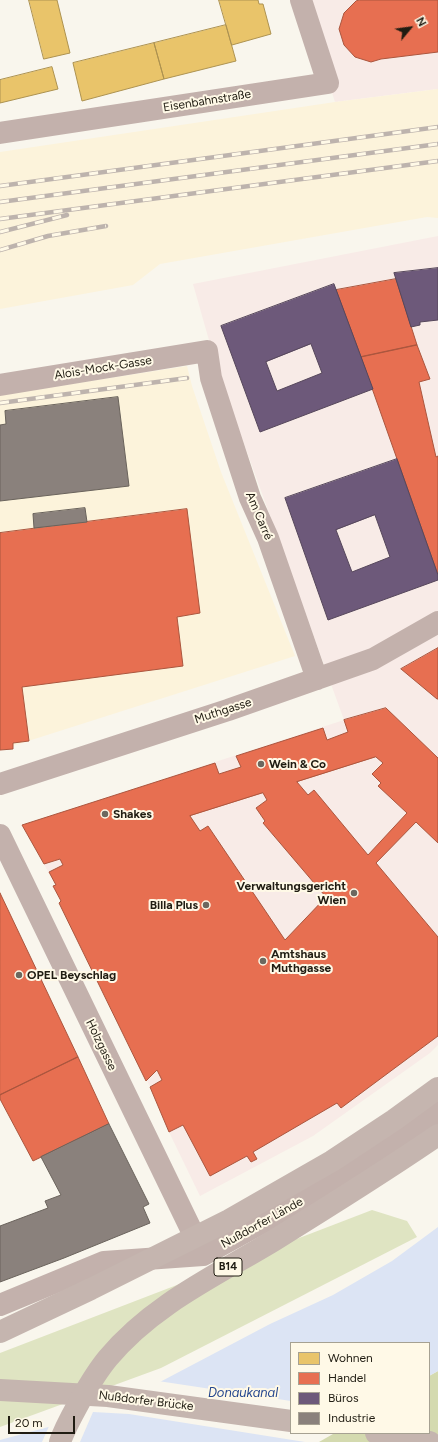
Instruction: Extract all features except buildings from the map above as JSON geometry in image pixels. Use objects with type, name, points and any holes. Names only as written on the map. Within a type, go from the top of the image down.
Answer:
[{"type":"highway","points":[[0,1332],[91,1289],[229,1220],[332,1161],[394,1120],[438,1088]]},
{"type":"highway","name":"B14","points":[[60,1442],[74,1411],[92,1380],[108,1358],[138,1327],[175,1300],[377,1177],[438,1135]]},
{"type":"highway","name":"Nußdorfer Brücke","points":[[0,1390],[108,1396],[290,1421]]},
{"type":"highway","points":[[382,1434],[430,1442]]},
{"type":"street","name":"Eisenbahnstraße","points":[[0,133],[328,83],[301,0]]},
{"type":"street","name":"Alois-Mock-Gasse","points":[[0,385],[207,351]]},
{"type":"street","name":"Am Carré","points":[[207,351],[211,378],[250,498],[268,538],[318,679]]},
{"type":"street","name":"Muthgasse","points":[[0,784],[228,710],[373,659],[438,622]]},
{"type":"street","name":"Holzgasse","points":[[0,835],[203,1255]]},
{"type":"street","name":"Nußdorfer Lände","points":[[0,1305],[104,1262],[203,1255],[336,1182],[438,1112]]},
{"type":"shaded area","points":[[301,0],[438,0],[438,89],[335,102]]},
{"type":"shaded area","points":[[438,89],[438,218],[427,217],[160,264],[133,285],[0,309],[0,152],[335,102]]},
{"type":"shaded area","points":[[438,236],[438,1045],[430,1053],[313,1136],[200,1196],[169,1132],[150,1087],[59,903],[61,901],[53,886],[55,884],[22,825],[344,720],[218,372],[193,284]]},
{"type":"shaded area","points":[[187,366],[192,386],[221,472],[295,656],[0,750],[0,395]]},
{"type":"green space","points":[[372,1210],[407,1221],[417,1237],[161,1368],[0,1427],[0,1353]]},
{"type":"green space","points":[[438,1371],[438,1442],[315,1442],[329,1434],[430,1434],[430,1375]]},
{"type":"water","name":"Donaukanal","points":[[438,1227],[438,1371],[430,1375],[430,1342],[290,1342],[290,1434],[315,1442],[0,1442],[0,1440],[67,1422],[158,1383],[270,1324],[333,1295],[392,1261]]},
{"type":"pier","points":[[158,1381],[290,1401],[290,1434],[333,1434],[319,1442],[305,1442],[129,1414],[93,1412],[80,1442],[42,1442],[50,1424],[66,1420]]},
{"type":"railway","points":[[0,186],[438,127]]},
{"type":"railway","points":[[0,202],[438,144]]},
{"type":"railway","points":[[0,219],[438,161]]},
{"type":"railway","points":[[0,232],[67,215]]},
{"type":"railway","points":[[0,250],[48,236],[106,226]]},
{"type":"railway","points":[[0,403],[187,378]]},
{"type":"place","name":"Wein & Co","points":[[261,764]]},
{"type":"place","name":"Shakes","points":[[105,814]]},
{"type":"place","name":"Verwaltungsgericht Wien","points":[[354,893]]},
{"type":"place","name":"Billa Plus","points":[[206,905]]},
{"type":"place","name":"Amtshaus Muthgasse","points":[[263,961]]},
{"type":"place","name":"OPEL Beyschlag","points":[[19,975]]}]
